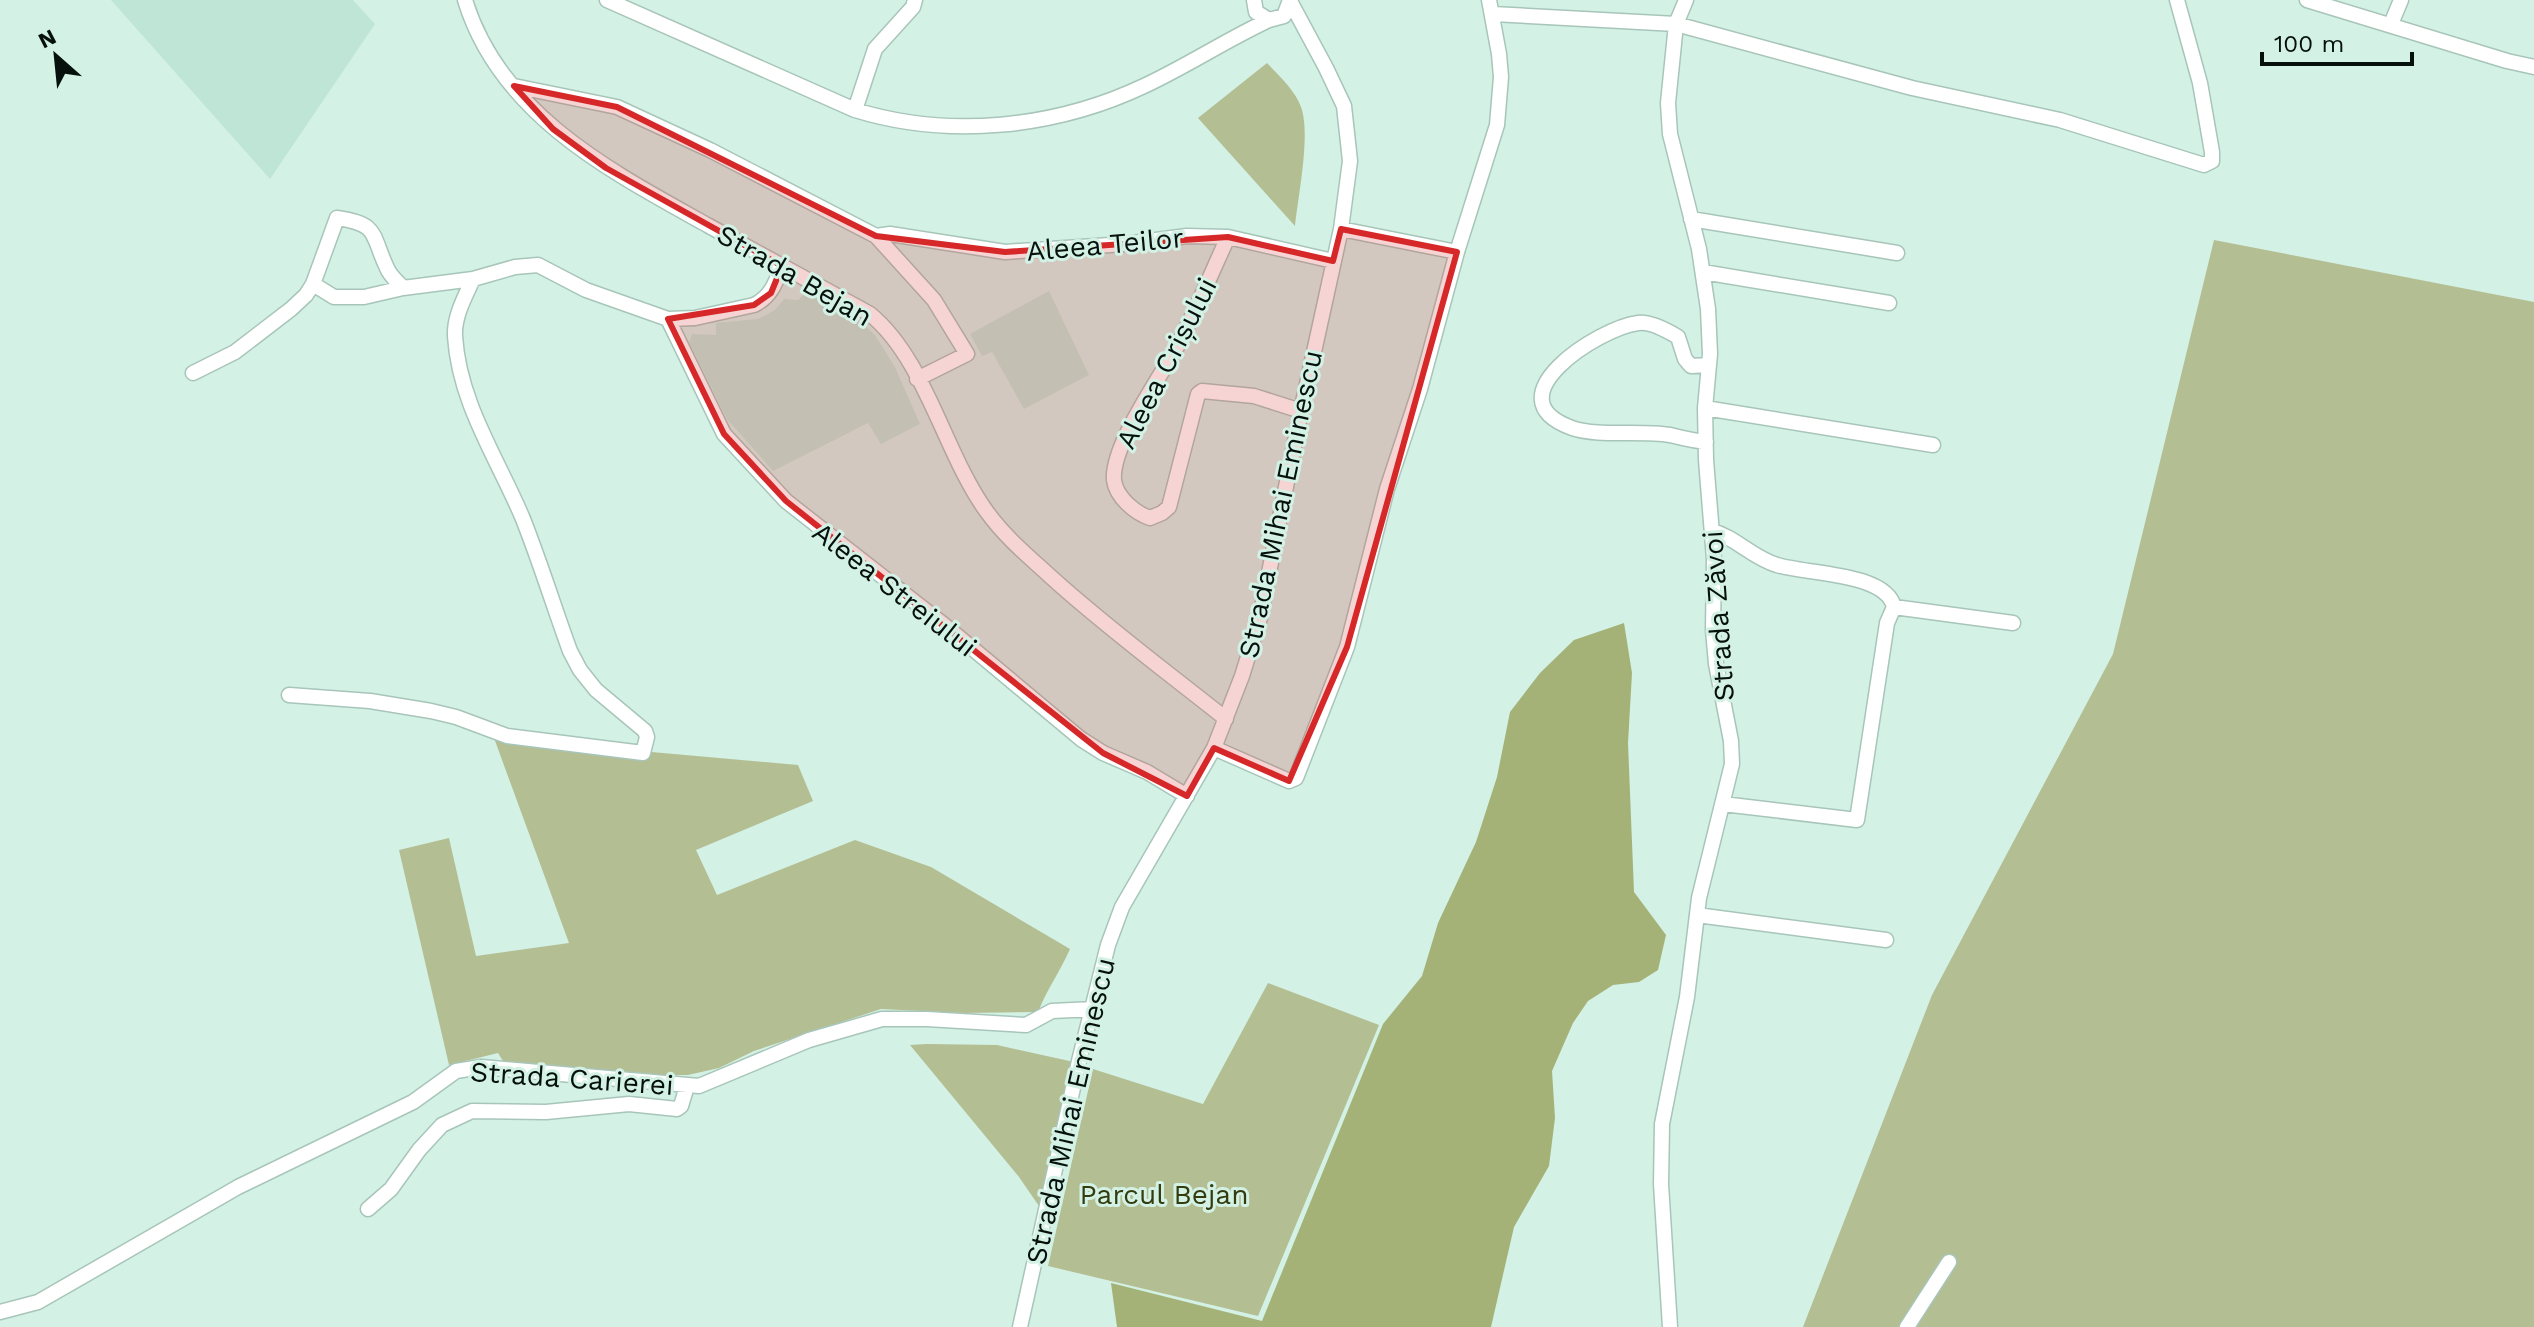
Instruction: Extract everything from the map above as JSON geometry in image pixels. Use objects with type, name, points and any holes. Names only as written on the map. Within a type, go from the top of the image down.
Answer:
[{"type":"street","name":"Strada Bejan","points":[[465,0],[482,40],[514,86],[553,129],[606,168],[870,314],[884,326],[896,339],[972,488],[997,525],[1069,593],[1226,719]]},
{"type":"street","points":[[607,0],[855,110],[915,124],[984,126],[1029,121],[1102,103],[1141,88],[1234,36],[1284,16],[1290,0]]},
{"type":"street","points":[[855,110],[875,49],[913,7],[915,0]]},
{"type":"street","points":[[1234,36],[1254,0]]},
{"type":"street","points":[[1254,0],[1259,16],[1307,35]]},
{"type":"street","name":"Strada Mihai Eminescu","points":[[1020,1327],[1108,945],[1122,907],[1214,748],[1260,618],[1341,229],[1349,180],[1348,128],[1344,106],[1290,0]]},
{"type":"street","name":"Strada Zăvoi","points":[[1670,1327],[1662,1198],[1662,1124],[1687,997],[1704,870],[1732,764],[1731,741],[1716,664],[1705,408],[1709,365],[1708,309],[1703,272],[1670,134],[1668,103],[1676,24],[1686,0]]},
{"type":"street","points":[[1214,748],[1289,781],[1296,778],[1347,647],[1387,489],[1420,389],[1457,252],[1497,125],[1501,77],[1491,7],[1676,24],[1912,88],[2060,120],[2200,165],[2209,164],[2212,152],[2200,83],[2177,0]]},
{"type":"street","points":[[2307,0],[2339,4],[2391,24],[2534,67]]},
{"type":"street","points":[[2391,24],[2401,0]]},
{"type":"street","name":"Aleea Teilor","points":[[514,86],[617,107],[710,150],[876,236],[934,300],[967,354],[917,379]]},
{"type":"street","points":[[193,373],[235,352],[298,302],[313,284],[337,218],[357,221],[368,227],[378,240],[387,269],[403,288]]},
{"type":"street","points":[[1691,219],[1897,253]]},
{"type":"street","points":[[1341,229],[1457,252]]},
{"type":"street","name":"Aleea Teilor","points":[[876,236],[890,234],[1005,252],[1125,244],[1187,236],[1228,237],[1333,261]]},
{"type":"street","name":"Aleea Crișului","points":[[1228,237],[1179,342],[1124,441],[1115,468],[1116,488],[1131,507],[1150,518],[1169,507],[1198,394],[1202,391],[1254,396],[1301,411]]},
{"type":"street","points":[[313,284],[334,297],[345,299],[473,279],[515,267],[538,265],[586,290],[668,319],[695,318],[741,310],[763,301],[771,293],[782,266]]},
{"type":"street","points":[[1703,272],[1889,303]]},
{"type":"street","points":[[289,695],[370,701],[456,717],[507,736],[643,753],[647,737],[645,731],[596,690],[570,651],[523,520],[471,410],[458,362],[455,333],[459,308],[473,279]]},
{"type":"street","name":"Aleea Streiului","points":[[668,319],[724,434],[786,501],[948,628],[1081,739],[1187,796]]},
{"type":"street","points":[[1706,442],[1670,435],[1575,429],[1549,412],[1542,395],[1547,378],[1571,356],[1607,334],[1638,323],[1649,324],[1678,337],[1685,359],[1691,366],[1709,365]]},
{"type":"street","points":[[1705,408],[1933,445]]},
{"type":"street","points":[[1712,531],[1721,533],[1757,557],[1778,566],[1860,580],[1890,597],[1894,607],[1887,623],[1857,820],[1723,804]]},
{"type":"street","points":[[1894,607],[2013,623]]},
{"type":"street","points":[[1697,915],[1886,940]]},
{"type":"street","name":"Strada Carierei","points":[[0,1312],[22,1308],[62,1290],[238,1187],[413,1102],[456,1071],[481,1067],[699,1086],[809,1040],[882,1019],[1026,1025],[1052,1011],[1093,1009]]},
{"type":"street","points":[[368,1209],[391,1189],[442,1125],[472,1111],[546,1112],[629,1104],[677,1109],[681,1106],[687,1086]]},
{"type":"street","points":[[1907,1327],[1949,1262]]},
{"type":"highlighted area","points":[[514,86],[617,107],[876,236],[1005,252],[1228,237],[1333,261],[1341,229],[1457,252],[1347,647],[1289,781],[1214,748],[1187,796],[1103,753],[786,501],[724,434],[668,319],[754,305],[771,293],[782,266],[606,168],[553,129]]},
{"type":"shaded area","points":[[111,0],[353,0],[375,24],[270,179]]},
{"type":"shaded area","points":[[1049,291],[1089,375],[1024,409],[992,352],[982,356],[970,334]]},
{"type":"shaded area","points":[[806,292],[853,315],[875,335],[895,367],[920,424],[881,444],[868,423],[773,471],[727,419],[689,342],[692,334],[716,335],[716,323],[758,319],[775,310],[784,299],[798,300]]},
{"type":"green space","points":[[1267,63],[1295,95],[1304,119],[1304,149],[1295,226],[1198,118]]},
{"type":"green space","points":[[2214,240],[2534,302],[2534,1327],[1803,1327],[1932,995],[2113,654]]},
{"type":"green space","points":[[1624,623],[1632,673],[1628,743],[1634,892],[1666,935],[1658,970],[1639,982],[1613,985],[1588,1001],[1573,1023],[1552,1071],[1555,1118],[1549,1166],[1514,1227],[1491,1327],[1117,1327],[1111,1283],[1262,1321],[1383,1024],[1422,976],[1438,923],[1476,842],[1497,777],[1510,712],[1540,673],[1574,640]]},
{"type":"green space","points":[[494,738],[798,765],[813,801],[696,850],[717,895],[855,840],[931,867],[1070,949],[1038,1012],[963,1013],[881,1009],[754,1051],[719,1068],[688,1075],[645,1075],[503,1061],[498,1053],[449,1065],[399,850],[449,838],[476,956],[569,943]]},
{"type":"green space","name":"Parcul Bejan","points":[[1268,983],[1379,1025],[1258,1316],[1048,1266],[1093,1069],[1203,1104]]},
{"type":"green space","points":[[910,1045],[997,1045],[1074,1062],[1041,1209],[1019,1177]]}]
